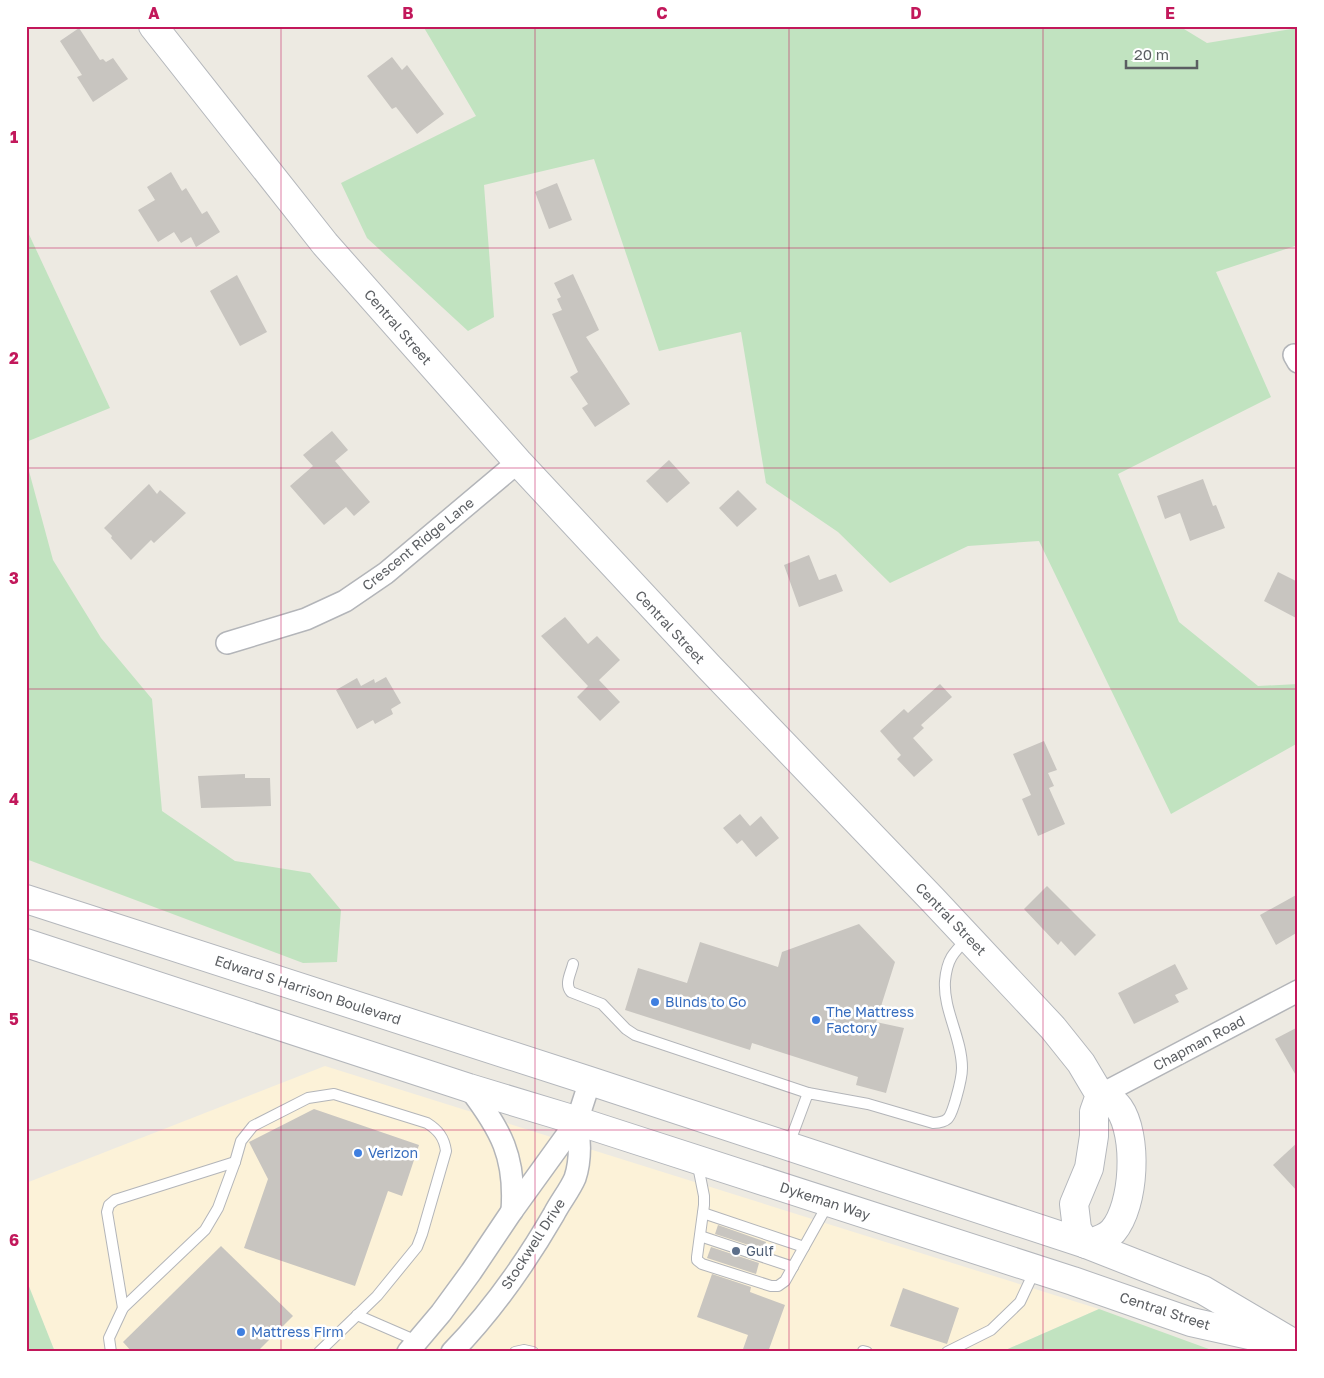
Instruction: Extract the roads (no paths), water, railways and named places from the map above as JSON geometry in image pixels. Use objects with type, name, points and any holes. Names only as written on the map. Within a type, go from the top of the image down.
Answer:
[{"type":"main road","name":"Central Street","points":[[153,26],[325,244],[518,462],[715,674],[1058,1034],[1081,1063],[1100,1095]]},
{"type":"main road","name":"Edward S Harrison Boulevard","points":[[26,900],[590,1081]]},
{"type":"main road","points":[[26,942],[469,1088],[577,1121]]},
{"type":"main road","points":[[590,1081],[1086,1244],[1108,1236],[1115,1229],[1124,1211],[1131,1180],[1130,1145],[1124,1118],[1118,1107],[1109,1098],[1100,1095],[1094,1112],[1094,1136],[1088,1168],[1074,1204],[1077,1229],[1086,1244]]},
{"type":"main road","name":"Dykeman Way","points":[[577,1121],[1073,1281]]},
{"type":"main road","name":"Central Street","points":[[1086,1244],[1203,1290],[1297,1346]]},
{"type":"main road","points":[[1073,1281],[1086,1244]]},
{"type":"main road","name":"Central Street","points":[[1073,1281],[1191,1322],[1297,1346]]},
{"type":"street","name":"Crescent Ridge Lane","points":[[227,643],[306,619],[345,601],[386,573],[518,462]]},
{"type":"street","name":"Chapman Road","points":[[1100,1095],[1298,991]]},
{"type":"street","name":"Stockwell Drive","points":[[412,1346],[471,1272],[577,1121],[590,1081]]},
{"type":"street","points":[[469,1088],[493,1121],[507,1150],[513,1183],[512,1211]]},
{"type":"street","name":"Stockwell Drive","points":[[452,1352],[483,1318],[506,1288],[533,1248],[575,1178],[580,1148],[577,1121]]},
{"type":"lane","points":[[574,964],[567,985],[568,989],[571,992],[602,1004],[630,1032],[808,1093],[868,1104],[933,1123],[943,1123],[950,1117],[962,1069],[961,1055],[946,996],[947,967],[951,955],[968,938]]},
{"type":"lane","points":[[788,1146],[808,1093]]},
{"type":"lane","points":[[111,1352],[109,1338],[122,1308],[205,1230],[218,1208],[241,1141],[253,1126],[308,1098],[334,1094],[427,1123],[436,1128],[445,1141],[446,1151],[417,1247],[377,1296],[319,1352]]},
{"type":"lane","points":[[697,1160],[704,1196],[697,1257],[702,1264],[775,1287],[781,1285],[829,1203]]},
{"type":"lane","points":[[122,1308],[107,1212],[109,1205],[115,1200],[235,1162]]},
{"type":"lane","points":[[703,1213],[804,1247]]},
{"type":"lane","points":[[700,1236],[793,1267]]},
{"type":"lane","points":[[947,1352],[992,1330],[1020,1302],[1035,1269]]},
{"type":"lane","points":[[357,1315],[412,1346]]},
{"type":"lane","points":[[515,1352],[524,1350],[533,1352]]},
{"type":"place","name":"Blinds to Go","points":[[655,1002]]},
{"type":"place","name":"The Mattress Factory","points":[[816,1020]]},
{"type":"place","name":"Verizon","points":[[358,1153]]},
{"type":"place","name":"Gulf","points":[[736,1251]]},
{"type":"place","name":"Mattress Firm","points":[[241,1332]]}]
